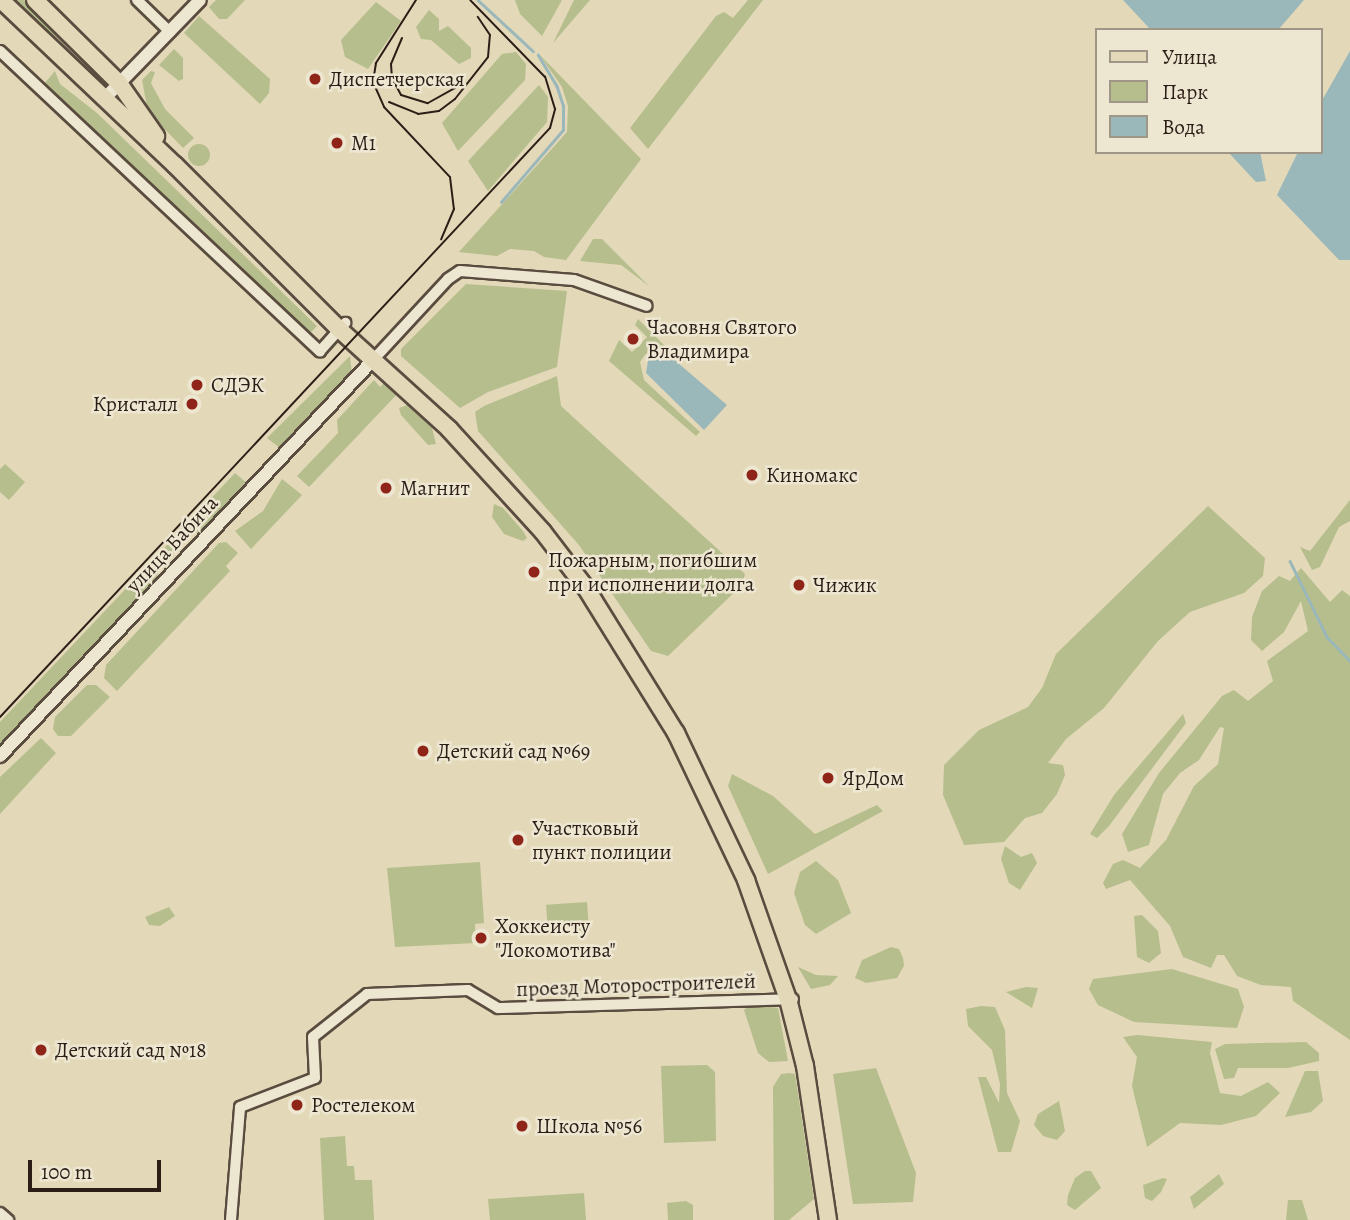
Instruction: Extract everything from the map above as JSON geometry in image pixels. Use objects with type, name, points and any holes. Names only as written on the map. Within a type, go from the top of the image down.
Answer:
[{"type":"main road","points":[[1,0],[175,164],[304,291],[376,356],[475,457],[551,542],[606,618],[676,733],[724,828],[792,999],[813,1065],[835,1220]]},
{"type":"main road","points":[[35,0],[119,83],[175,164]]},
{"type":"main road","points":[[792,999],[818,1133],[828,1220]]},
{"type":"street","points":[[137,0],[170,32]]},
{"type":"street","points":[[105,97],[200,0]]},
{"type":"street","points":[[0,51],[320,351],[343,327]]},
{"type":"street","points":[[376,356],[457,272],[564,278],[648,306]]},
{"type":"street","name":"улица Бабича","points":[[0,756],[376,356]]},
{"type":"street","name":"проезд Моторостроителей","points":[[231,1220],[240,1107],[315,1078],[313,1037],[367,994],[468,990],[498,1008],[792,999]]},
{"type":"street","points":[[0,1213],[8,1220]]},
{"type":"green space","points":[[12,0],[24,0],[105,81],[98,81]]},
{"type":"green space","points":[[216,0],[245,0],[227,19],[219,19],[209,7]]},
{"type":"green space","points":[[515,0],[562,0],[542,36],[520,14]]},
{"type":"green space","points":[[574,0],[590,0],[553,43]]},
{"type":"green space","points":[[748,0],[763,0],[648,149],[630,128],[716,16],[724,12],[733,18]]},
{"type":"green space","points":[[376,2],[401,21],[368,69],[345,57],[341,40]]},
{"type":"green space","points":[[429,10],[439,19],[439,31],[448,26],[471,48],[471,58],[459,64],[431,40],[421,39],[416,27]]},
{"type":"green space","points":[[199,16],[270,79],[269,93],[260,104],[184,33]]},
{"type":"green space","points":[[174,49],[183,58],[183,79],[179,81],[159,65]]},
{"type":"green space","points":[[516,52],[526,64],[525,80],[458,151],[442,123],[502,54]]},
{"type":"green space","points":[[539,54],[641,159],[566,260],[544,257],[534,251],[510,249],[497,256],[459,252],[567,132],[568,106],[562,87]]},
{"type":"green space","points":[[55,71],[60,84],[97,113],[317,326],[310,333],[165,204],[44,84]]},
{"type":"green space","points":[[151,71],[155,72],[151,83],[165,109],[194,138],[183,148],[148,112],[142,80]]},
{"type":"green space","points":[[539,85],[548,97],[547,122],[488,191],[468,161]]},
{"type":"green space","points":[[199,144],[207,147],[210,155],[207,163],[199,166],[191,163],[188,155],[191,147]]},
{"type":"green space","points":[[593,239],[602,239],[649,286],[621,265],[580,261]]},
{"type":"green space","points":[[466,284],[567,291],[557,367],[488,392],[460,408],[401,356],[401,349]]},
{"type":"green space","points":[[638,319],[667,348],[653,347],[644,356],[640,362],[644,380],[700,432],[696,436],[609,361],[619,340],[632,352],[647,337],[635,325]]},
{"type":"green space","points":[[350,356],[352,374],[280,448],[267,438]]},
{"type":"green space","points":[[557,376],[561,406],[745,574],[742,585],[668,656],[651,651],[579,545],[478,431],[475,412]]},
{"type":"green space","points":[[389,378],[402,389],[309,487],[297,476],[338,433],[337,420],[374,380],[380,387]]},
{"type":"green space","points":[[407,405],[432,428],[436,444],[428,445],[401,415],[399,408]]},
{"type":"green space","points":[[5,464],[25,482],[9,500],[0,492],[0,469]]},
{"type":"green space","points":[[235,473],[248,484],[210,525],[185,539],[165,559],[153,585],[0,748],[0,722]]},
{"type":"green space","points":[[282,479],[302,495],[251,549],[235,531],[263,511]]},
{"type":"green space","points":[[1350,500],[1350,521],[1339,527],[1320,567],[1312,570],[1300,547],[1310,551]]},
{"type":"green space","points":[[494,504],[503,508],[527,538],[523,541],[504,534],[492,517]]},
{"type":"green space","points":[[1208,506],[1265,558],[1263,576],[1244,593],[1190,612],[1158,641],[1104,708],[1066,739],[1048,763],[1063,765],[1065,775],[1057,794],[1042,813],[1025,818],[1004,842],[964,845],[943,795],[944,765],[979,730],[1028,707],[1042,688],[1056,654]]},
{"type":"green space","points":[[226,542],[238,553],[226,566],[230,571],[117,691],[104,678],[106,665],[219,543]]},
{"type":"green space","points":[[1301,568],[1330,602],[1342,590],[1350,596],[1350,1040],[1293,1001],[1291,987],[1261,985],[1237,976],[1224,955],[1217,955],[1211,968],[1183,957],[1170,926],[1130,880],[1106,889],[1103,883],[1113,864],[1123,860],[1140,868],[1166,840],[1194,786],[1218,764],[1224,728],[1220,727],[1199,760],[1180,773],[1163,794],[1149,845],[1128,852],[1122,834],[1159,773],[1222,696],[1234,690],[1248,701],[1273,681],[1267,661],[1308,631],[1301,601],[1284,632],[1262,651],[1251,640],[1252,617],[1262,591],[1279,576],[1290,581]]},
{"type":"green space","points":[[87,685],[96,685],[110,697],[71,736],[58,736],[53,729],[55,717]]},
{"type":"green space","points":[[1183,714],[1186,723],[1109,826],[1097,838],[1090,834],[1114,795]]},
{"type":"green space","points":[[41,738],[56,753],[0,814],[0,777]]},
{"type":"green space","points":[[732,774],[773,796],[815,834],[877,805],[883,811],[768,874],[728,786]]},
{"type":"green space","points":[[1005,846],[1021,857],[1032,853],[1037,863],[1020,890],[1009,883],[1001,859]]},
{"type":"green space","points":[[816,861],[838,880],[851,913],[816,934],[805,925],[794,893],[800,872]]},
{"type":"green space","points":[[480,862],[484,923],[475,924],[476,943],[395,947],[387,868]]},
{"type":"green space","points":[[587,902],[589,931],[548,934],[546,905]]},
{"type":"green space","points":[[169,907],[175,916],[160,926],[149,925],[145,917]]},
{"type":"green space","points":[[1142,915],[1158,931],[1161,953],[1149,963],[1137,957],[1134,916]]},
{"type":"green space","points":[[891,947],[899,949],[903,958],[904,966],[897,978],[866,983],[855,978],[862,960]]},
{"type":"green space","points":[[798,967],[816,975],[838,976],[830,985],[811,989]]},
{"type":"green space","points":[[1172,969],[1238,989],[1244,1007],[1237,1028],[1134,1022],[1098,1005],[1089,989],[1093,979]]},
{"type":"green space","points":[[1026,987],[1038,988],[1032,1008],[1006,992]]},
{"type":"green space","points":[[751,1004],[778,1008],[788,1061],[769,1062],[758,1053],[744,1010]]},
{"type":"green space","points":[[995,1007],[1005,1030],[1007,1093],[1020,1121],[1011,1152],[998,1152],[978,1077],[986,1077],[999,1103],[1000,1084],[992,1050],[968,1026],[966,1009]]},
{"type":"green space","points":[[1137,1035],[1212,1042],[1210,1053],[1220,1093],[1241,1096],[1268,1082],[1280,1093],[1256,1116],[1221,1125],[1180,1123],[1147,1147],[1132,1086],[1137,1057],[1123,1037]]},
{"type":"green space","points":[[1306,1042],[1319,1053],[1319,1061],[1288,1068],[1238,1068],[1234,1078],[1224,1079],[1215,1049],[1225,1044]]},
{"type":"green space","points":[[707,1065],[715,1072],[716,1141],[664,1143],[661,1066]]},
{"type":"green space","points":[[876,1068],[916,1173],[913,1202],[853,1204],[833,1074]]},
{"type":"green space","points":[[1305,1071],[1318,1071],[1323,1101],[1311,1112],[1285,1117]]},
{"type":"green space","points":[[781,1074],[795,1074],[814,1199],[789,1220],[774,1220],[773,1087]]},
{"type":"green space","points":[[1059,1101],[1065,1131],[1057,1140],[1043,1136],[1034,1125],[1038,1114]]},
{"type":"green space","points":[[345,1136],[347,1166],[354,1166],[355,1180],[372,1180],[374,1220],[324,1220],[320,1138]]},
{"type":"green space","points":[[1085,1171],[1091,1171],[1101,1188],[1075,1210],[1067,1205],[1068,1195],[1075,1178]]},
{"type":"green space","points":[[1219,1174],[1224,1184],[1194,1209],[1190,1197]]},
{"type":"green space","points":[[1167,1179],[1161,1192],[1152,1201],[1145,1198],[1143,1185]]},
{"type":"green space","points":[[584,1193],[586,1220],[490,1220],[488,1199]]},
{"type":"green space","points":[[1288,1200],[1302,1200],[1308,1220],[1286,1220]]},
{"type":"green space","points":[[686,1201],[693,1205],[693,1220],[668,1220],[667,1203]]},
{"type":"water","points":[[1123,0],[1304,0],[1280,28],[1149,28]]},
{"type":"water","points":[[1350,51],[1350,260],[1339,260],[1277,195],[1297,154],[1322,154],[1322,100]]},
{"type":"water","points":[[1230,154],[1260,154],[1266,181],[1256,182]]},
{"type":"water","points":[[664,351],[727,405],[704,430],[646,373],[649,355]]},
{"type":"waterway","points":[[478,0],[533,51]]},
{"type":"waterway","points":[[501,202],[563,130],[563,106],[557,87],[538,55]]},
{"type":"waterway","points":[[1290,561],[1327,637],[1350,661]]},
{"type":"tram line","points":[[416,0],[376,63],[373,82],[384,107],[450,177],[454,209],[441,239]]},
{"type":"tram line","points":[[0,717],[550,128],[555,109],[545,77],[470,0]]},
{"type":"tram line","points":[[389,102],[418,114],[439,111],[455,99],[488,57],[490,35],[478,17]]},
{"type":"tram line","points":[[402,38],[391,64],[392,78],[401,95],[428,103],[455,88]]},
{"type":"place","name":"Диспетчерская","points":[[315,79]]},
{"type":"place","name":"М1","points":[[337,143]]},
{"type":"place","name":"Часовня Святого Владимира","points":[[633,339]]},
{"type":"place","name":"СДЭК","points":[[197,385]]},
{"type":"place","name":"Кристалл","points":[[192,404]]},
{"type":"place","name":"Киномакс","points":[[752,475]]},
{"type":"place","name":"Магнит","points":[[386,488]]},
{"type":"place","name":"Пожарным, погибшим при исполнении долга","points":[[534,572]]},
{"type":"place","name":"Чижик","points":[[799,585]]},
{"type":"place","name":"Детский сад №69","points":[[423,751]]},
{"type":"place","name":"ЯрДом","points":[[828,778]]},
{"type":"place","name":"Участковый пункт полиции","points":[[518,840]]},
{"type":"place","name":"Хоккеисту \"Локомотива\"","points":[[481,938]]},
{"type":"place","name":"Детский сад №18","points":[[41,1050]]},
{"type":"place","name":"Ростелеком","points":[[297,1105]]},
{"type":"place","name":"Школа №56","points":[[522,1126]]}]
